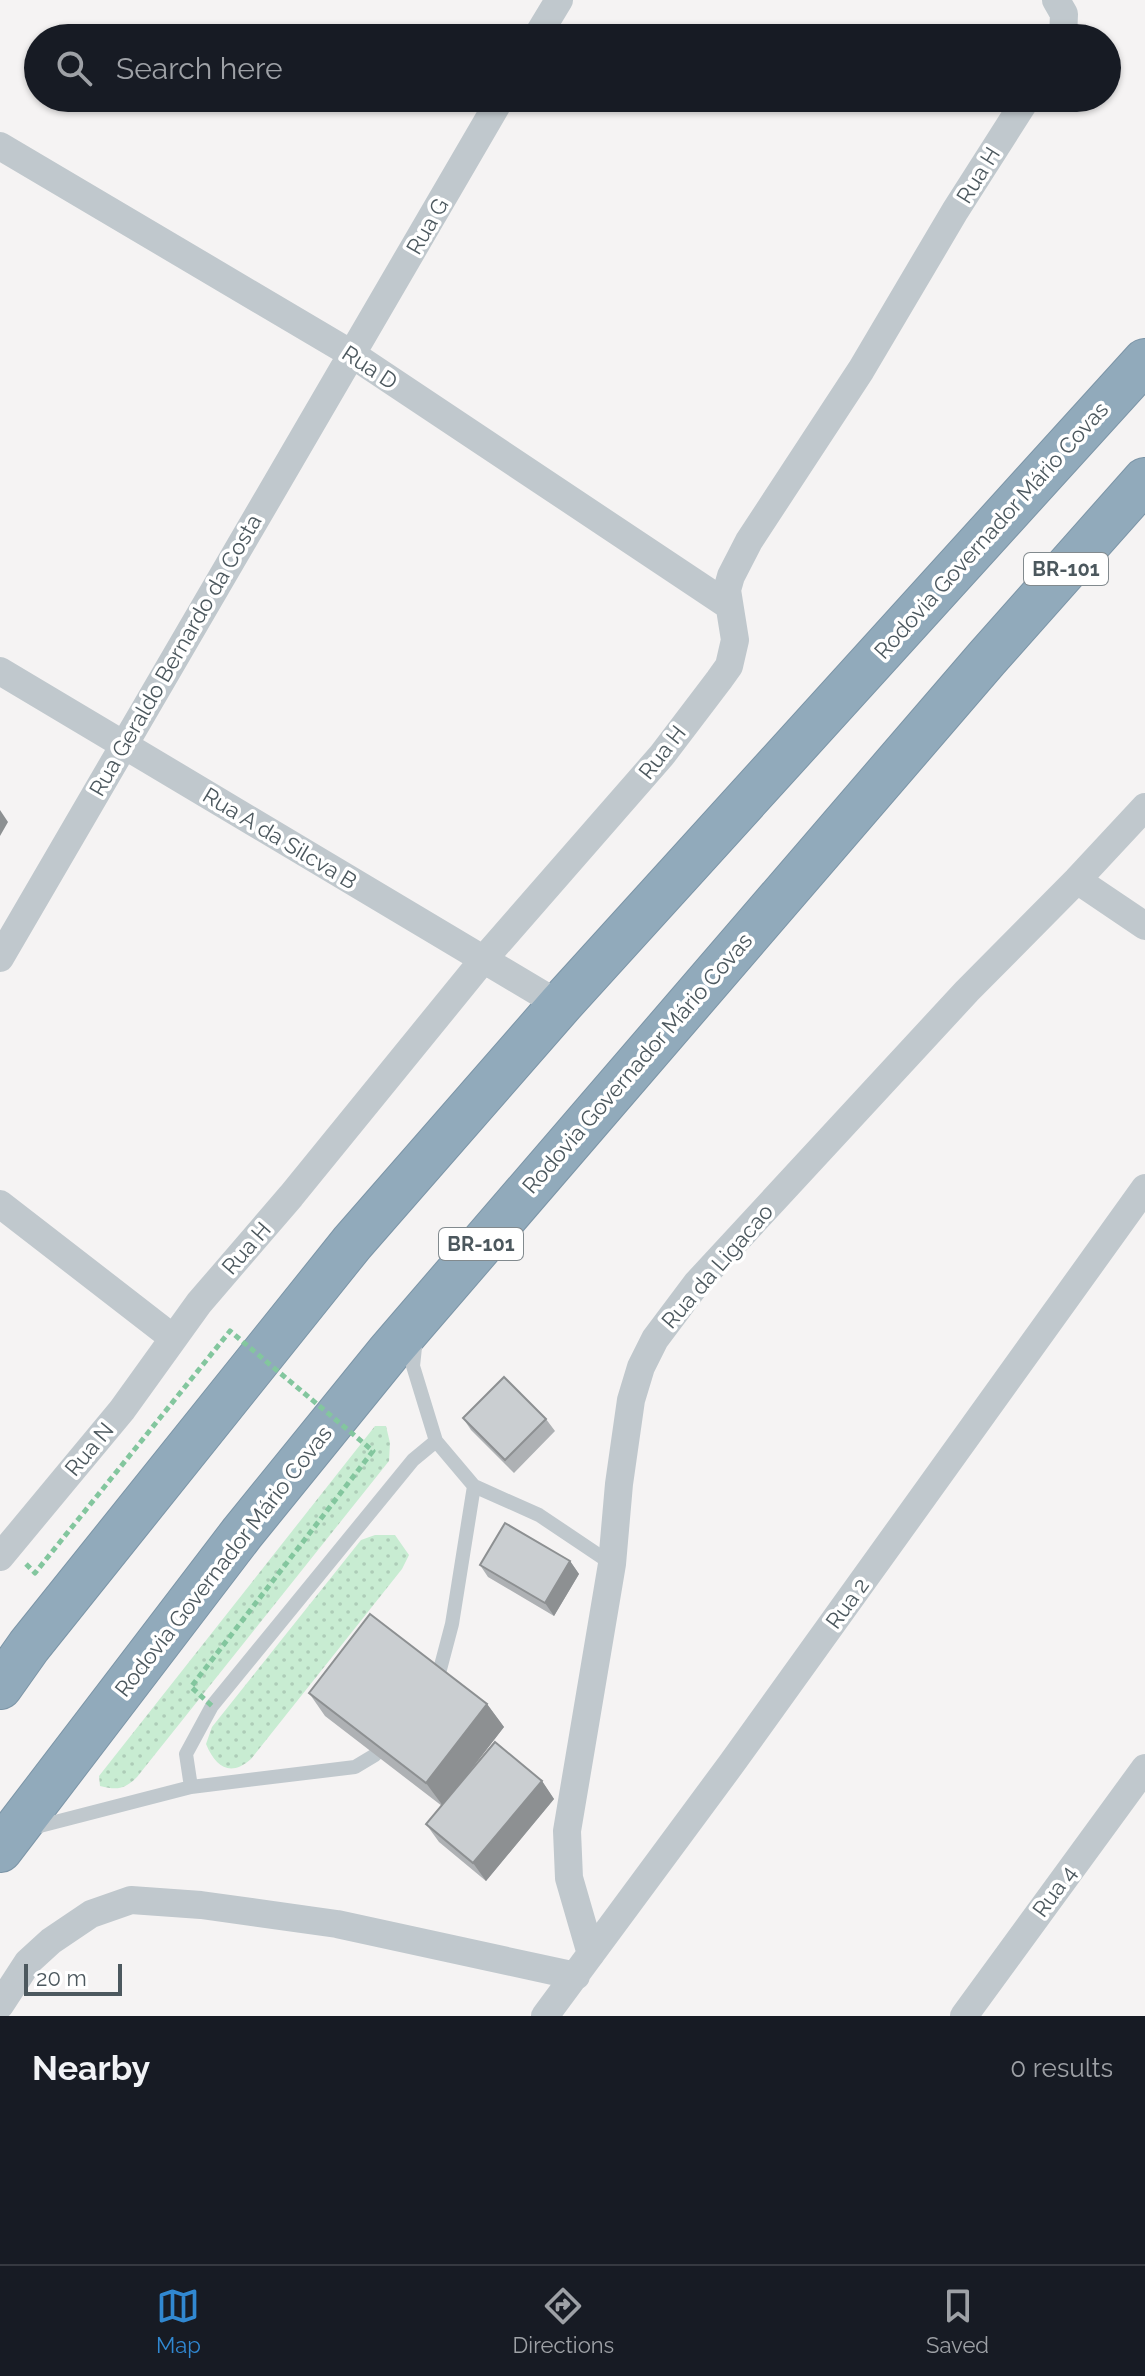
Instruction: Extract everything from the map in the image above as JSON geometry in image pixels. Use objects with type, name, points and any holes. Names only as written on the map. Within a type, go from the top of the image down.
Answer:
[{"type":"highway","name":"Rodovia Governador Mário Covas","points":[[5,1671],[352,1243],[560,1005],[1145,361]]},
{"type":"highway","name":"Rodovia Governador Mário Covas","points":[[6,1842],[242,1533],[419,1316],[987,658],[1145,480]]},
{"type":"street","points":[[544,24],[559,0]]},
{"type":"street","points":[[1056,0],[1064,14],[1064,24]]},
{"type":"street","name":"Rua G","points":[[350,353],[493,112]]},
{"type":"street","name":"Rua H","points":[[173,1338],[483,960],[662,755],[729,666],[735,640],[727,590],[749,541],[861,370],[1018,112]]},
{"type":"street","name":"Rua D","points":[[0,146],[350,353],[728,605]]},
{"type":"street","name":"Rua Geraldo Bernardo da Costa","points":[[0,958],[350,353]]},
{"type":"street","name":"Rua A da Silcva B","points":[[0,671],[560,1005]]},
{"type":"street","name":"Rua da Ligacao","points":[[584,1965],[569,1878],[567,1831],[612,1564],[631,1400],[641,1367],[655,1339],[708,1272],[967,991],[1145,807]]},
{"type":"street","points":[[1077,880],[1145,926]]},
{"type":"street","name":"Rua 2","points":[[545,2016],[741,1750],[1145,1188]]},
{"type":"street","points":[[0,1204],[173,1338]]},
{"type":"street","name":"Rua N","points":[[13,1561],[173,1338]]},
{"type":"street","name":"Rua 4","points":[[964,2016],[1145,1768]]},
{"type":"street","points":[[0,2005],[28,1962],[51,1941],[91,1914],[131,1900],[163,1900],[337,1924],[584,1965]]},
{"type":"lane","points":[[419,1316],[413,1366],[436,1441],[474,1486],[539,1515],[612,1564]]},
{"type":"lane","points":[[191,1787],[186,1754],[212,1706],[413,1460],[436,1441]]},
{"type":"lane","points":[[438,1677],[452,1624],[474,1486]]},
{"type":"lane","points":[[6,1842],[191,1787],[355,1767],[375,1755]]},
{"type":"path","points":[[13,1561],[35,1573],[230,1331],[373,1451],[191,1687],[212,1706]]},
{"type":"green space","points":[[375,1426],[386,1426],[390,1443],[389,1461],[137,1777],[120,1788],[100,1786],[99,1776]]},
{"type":"green space","points":[[375,1535],[395,1535],[409,1555],[402,1569],[251,1759],[237,1768],[219,1764],[206,1744],[212,1727],[361,1540]]},
{"type":"building","points":[[504,1377],[546,1419],[505,1460],[463,1418]]},
{"type":"building","points":[[505,1523],[570,1561],[545,1603],[480,1565]]},
{"type":"building","points":[[370,1614],[487,1704],[426,1783],[309,1693]]},
{"type":"building","points":[[495,1742],[542,1781],[473,1863],[426,1824]]}]
